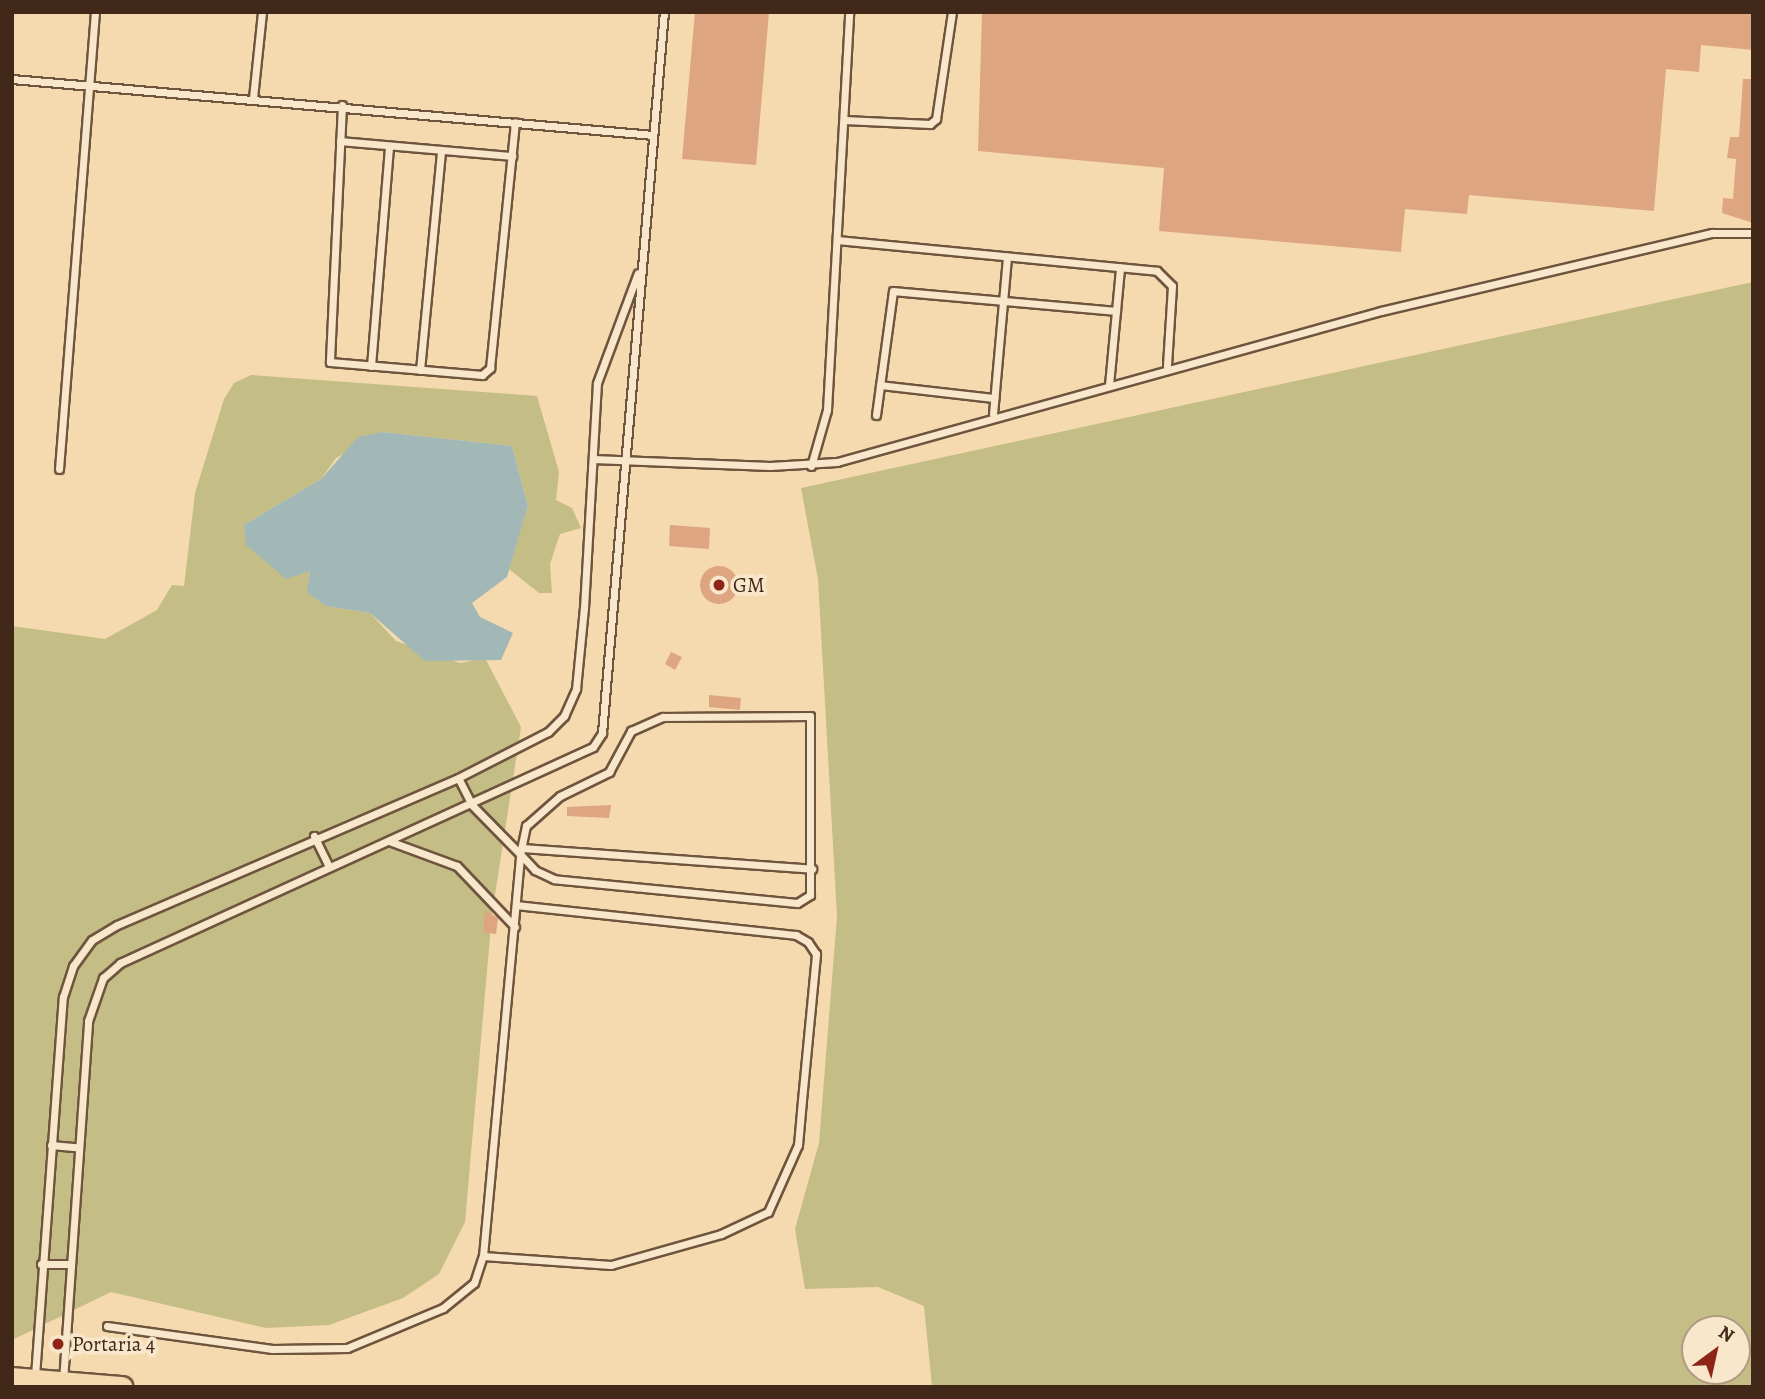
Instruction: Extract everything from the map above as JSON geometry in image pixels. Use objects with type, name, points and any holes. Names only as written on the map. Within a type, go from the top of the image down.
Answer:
[{"type":"main road","points":[[12,1378],[122,1387]]},
{"type":"lane","points":[[59,469],[95,12]]},
{"type":"lane","points":[[253,98],[262,12]]},
{"type":"lane","points":[[62,1382],[76,1147],[88,1021],[103,978],[120,963],[472,805],[593,747],[602,733],[629,461],[642,262],[664,12]]},
{"type":"lane","points":[[811,466],[827,410],[849,12]]},
{"type":"lane","points":[[844,120],[930,124],[936,119],[952,12]]},
{"type":"lane","points":[[12,79],[342,105],[653,135]]},
{"type":"lane","points":[[342,105],[326,357],[371,366],[482,375],[490,368],[515,122]]},
{"type":"lane","points":[[340,141],[512,156]]},
{"type":"lane","points":[[371,366],[389,146]]},
{"type":"lane","points":[[420,370],[441,150]]},
{"type":"lane","points":[[593,459],[811,466],[993,414],[1109,385],[1167,366],[1712,233],[1753,233]]},
{"type":"lane","points":[[837,240],[1157,271],[1172,286],[1167,366]]},
{"type":"lane","points":[[993,414],[1007,257]]},
{"type":"lane","points":[[34,1380],[63,998],[73,965],[92,940],[314,836],[457,778],[548,732],[564,716],[576,689],[597,383],[642,262]]},
{"type":"lane","points":[[1109,385],[1120,268]]},
{"type":"lane","points":[[876,415],[893,291],[1116,311]]},
{"type":"lane","points":[[880,385],[994,398]]},
{"type":"lane","points":[[107,1326],[272,1349],[347,1348],[459,1298],[474,1283],[483,1256],[521,851],[526,826],[560,796],[618,762],[631,731],[663,717],[806,713],[812,869],[810,895],[797,903],[554,879],[521,851],[472,805],[457,778]]},
{"type":"lane","points":[[314,836],[329,867]]},
{"type":"lane","points":[[389,841],[457,866],[515,927]]},
{"type":"lane","points":[[521,851],[812,869]]},
{"type":"lane","points":[[483,1256],[611,1265],[685,1246],[768,1212],[798,1145],[816,954],[808,942],[796,935],[517,905]]},
{"type":"lane","points":[[51,1145],[76,1147]]},
{"type":"lane","points":[[41,1264],[68,1264]]},
{"type":"shaded area","points":[[1753,282],[1753,1387],[932,1387],[924,1306],[878,1287],[805,1289],[795,1229],[819,1143],[837,916],[818,579],[801,488]]},
{"type":"shaded area","points":[[251,375],[537,396],[559,472],[556,500],[572,508],[581,528],[560,534],[550,564],[552,593],[539,593],[509,569],[528,506],[512,446],[383,432],[336,458],[321,479],[244,525],[259,550],[292,576],[310,571],[308,592],[326,606],[370,613],[396,641],[460,663],[485,658],[521,727],[492,914],[465,1222],[439,1274],[403,1298],[329,1325],[266,1328],[111,1292],[12,1340],[12,626],[105,639],[157,610],[172,585],[184,586],[195,493],[224,399],[234,383]]},
{"type":"shaded area","points":[[383,432],[512,446],[528,506],[507,577],[472,603],[480,617],[513,633],[501,660],[425,661],[370,613],[326,606],[307,592],[310,571],[286,579],[246,545],[244,525],[321,479],[358,437]]},
{"type":"building","points":[[695,12],[769,12],[756,165],[682,159]]},
{"type":"building","points":[[982,12],[1753,12],[1753,50],[1701,45],[1699,72],[1666,69],[1654,211],[1469,195],[1467,214],[1405,209],[1401,252],[1159,231],[1164,168],[978,151]]},
{"type":"building","points":[[1743,79],[1753,79],[1753,223],[1722,213],[1723,198],[1733,199],[1736,159],[1727,158],[1730,137],[1739,137]]},
{"type":"building","points":[[670,525],[710,528],[709,549],[669,546]]},
{"type":"building","name":"GM","points":[[719,566],[732,572],[738,585],[732,598],[719,604],[706,598],[700,585],[706,572]]},
{"type":"building","points":[[671,652],[682,657],[675,670],[665,664]]},
{"type":"building","points":[[709,695],[741,698],[740,710],[709,707]]},
{"type":"building","points":[[611,805],[609,818],[567,816],[567,807]]},
{"type":"building","points":[[485,910],[498,918],[496,934],[483,932]]},
{"type":"place","name":"GM","points":[[719,585]]},
{"type":"place","name":"Portaria 4","points":[[58,1344]]}]
